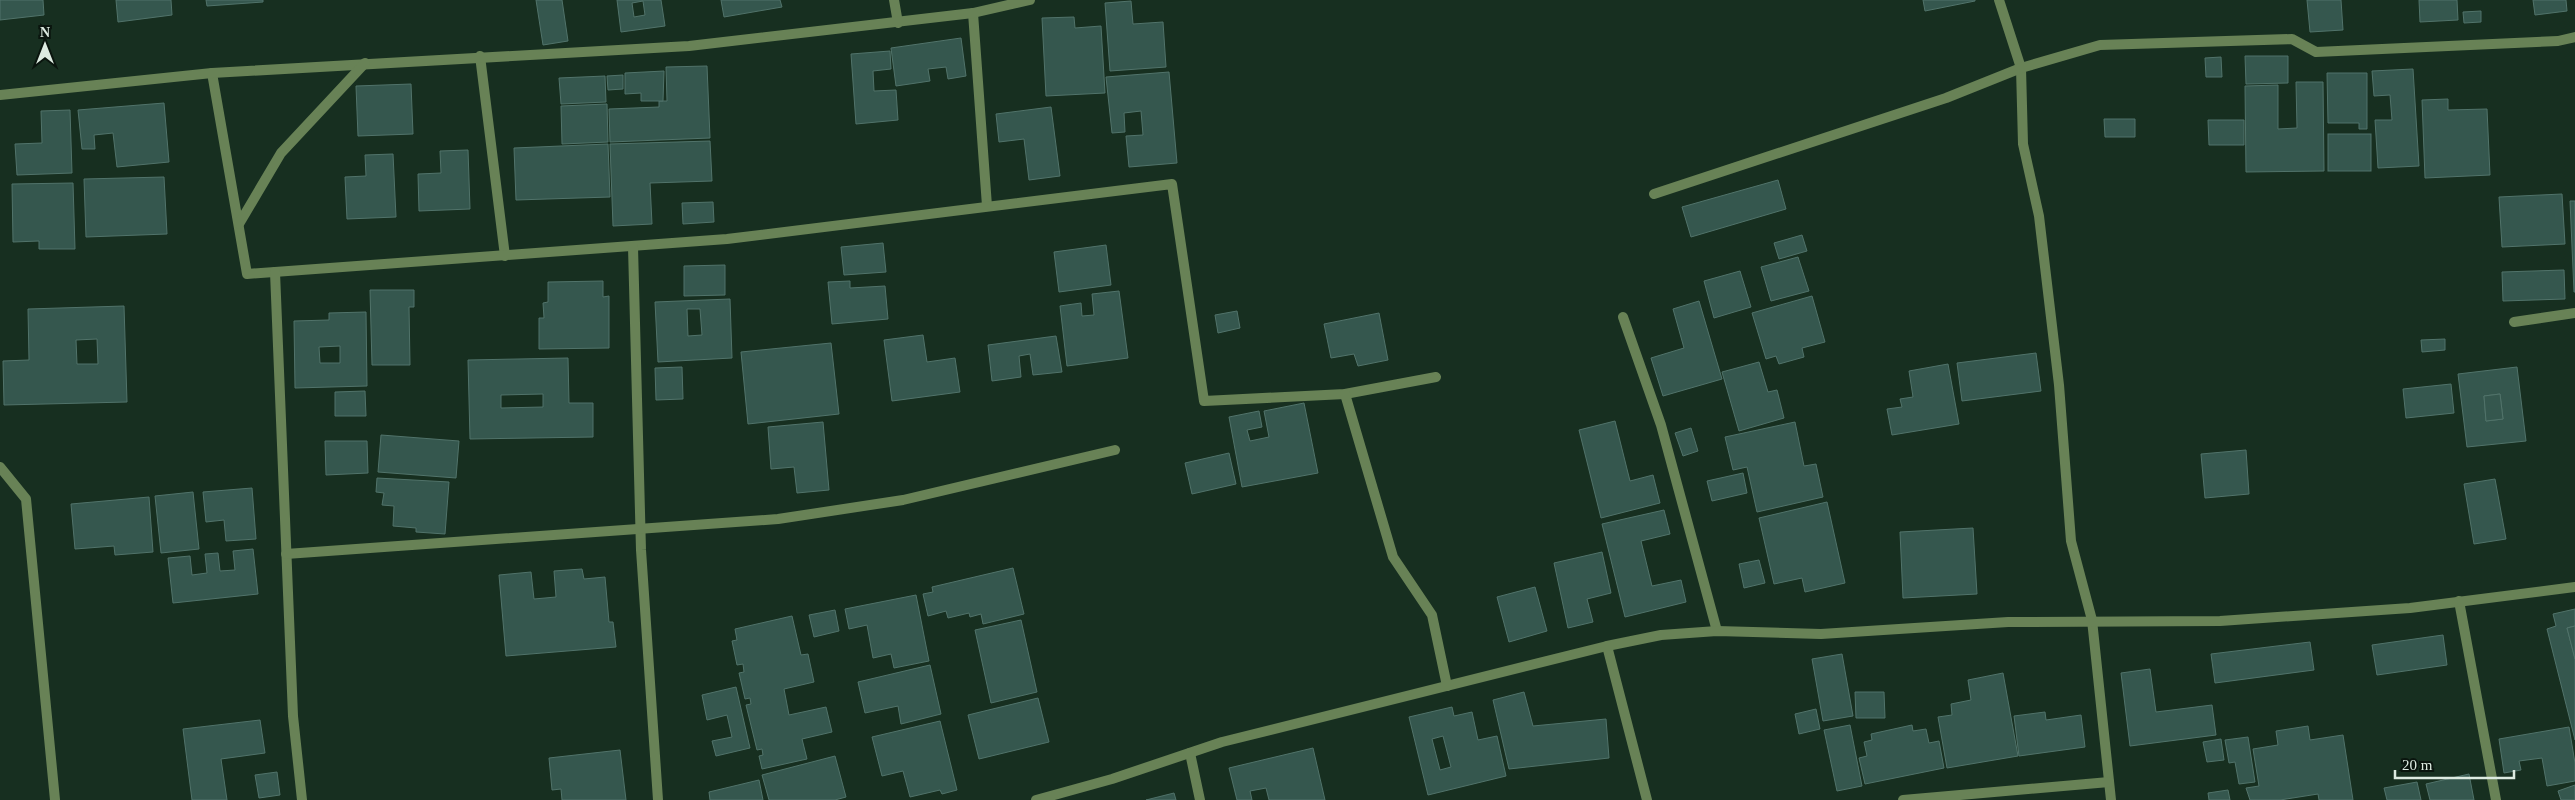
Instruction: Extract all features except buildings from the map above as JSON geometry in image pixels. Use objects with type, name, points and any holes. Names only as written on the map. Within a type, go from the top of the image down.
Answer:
[{"type":"street","points":[[894,0],[898,23]]},
{"type":"street","points":[[0,95],[212,73],[480,56],[689,46],[973,13],[1030,0]]},
{"type":"street","points":[[1999,0],[2021,68],[2023,144],[2039,216],[2058,385],[2071,541],[2092,620],[2111,800]]},
{"type":"street","points":[[973,13],[987,206]]},
{"type":"street","points":[[1654,194],[1946,98],[2021,68],[2100,45],[2292,39],[2316,52],[2558,41],[2575,38]]},
{"type":"street","points":[[480,56],[506,256]]},
{"type":"street","points":[[239,224],[281,153],[364,63]]},
{"type":"street","points":[[212,73],[247,274],[726,239],[1172,184],[1204,401],[1345,394],[1436,377]]},
{"type":"street","points":[[633,246],[641,530],[658,800]]},
{"type":"street","points":[[275,272],[293,716],[302,800]]},
{"type":"street","points":[[2514,322],[2575,313]]},
{"type":"street","points":[[1623,317],[1661,425],[1717,631]]},
{"type":"street","points":[[1345,394],[1394,557],[1432,615],[1447,686]]},
{"type":"street","points":[[286,554],[778,519],[903,500],[1115,450]]},
{"type":"street","points":[[0,467],[26,500],[55,800]]},
{"type":"street","points":[[1036,800],[1112,779],[1222,742],[1608,646],[1661,635],[1717,631],[1822,634],[2008,622],[2092,620],[2220,621],[2410,608],[2575,587]]},
{"type":"street","points":[[2459,601],[2496,800]]},
{"type":"street","points":[[1608,646],[1647,800]]},
{"type":"street","points":[[1190,753],[1200,800]]},
{"type":"street","points":[[1903,800],[2109,782]]}]
